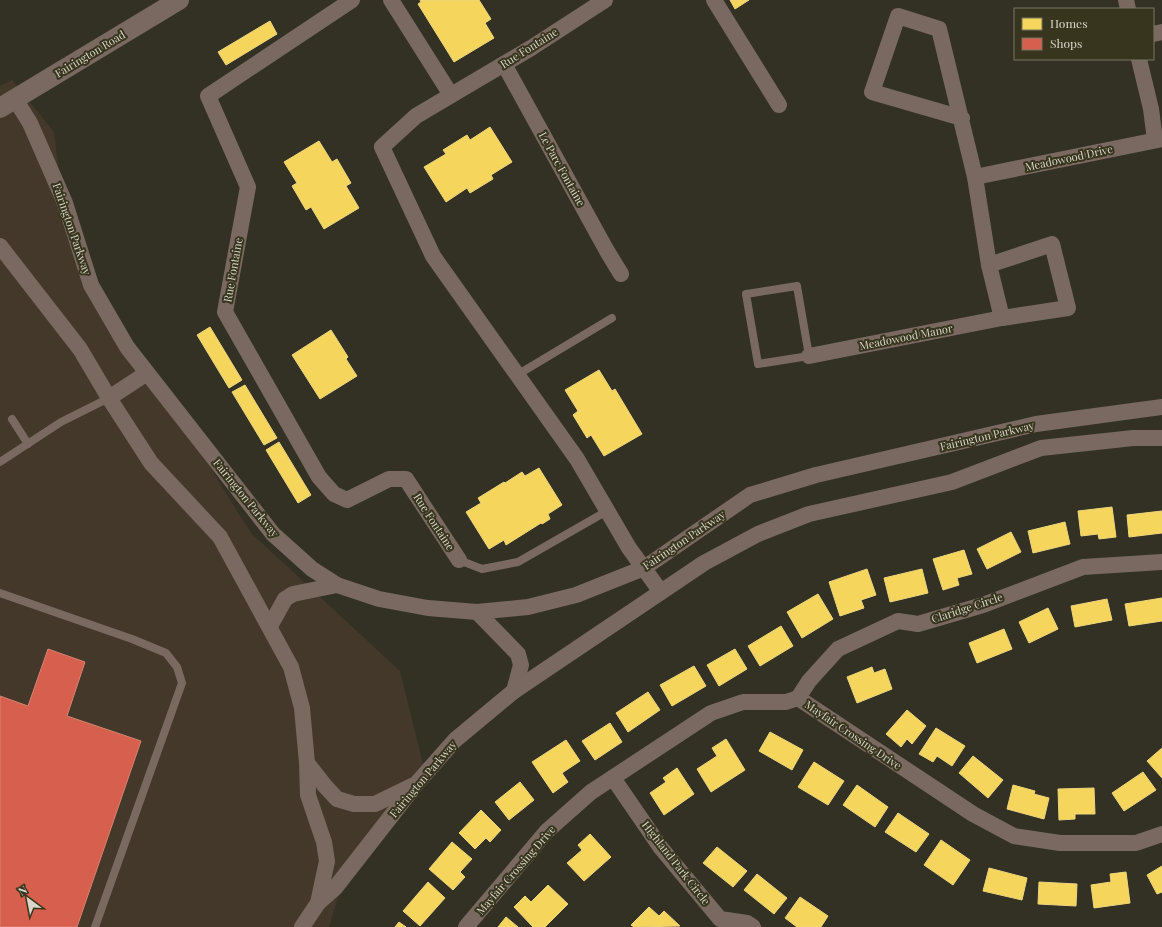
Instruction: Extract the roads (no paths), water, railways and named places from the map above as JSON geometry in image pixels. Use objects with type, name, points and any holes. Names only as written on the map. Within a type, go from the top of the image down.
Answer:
[{"type":"street","name":"Fairington Road","points":[[7,104],[179,0]]},
{"type":"street","name":"Rue Fontaine","points":[[352,0],[208,96],[248,187],[226,312],[319,477],[334,494],[348,500],[389,479],[406,479],[459,560]]},
{"type":"street","points":[[391,0],[451,95]]},
{"type":"street","name":"Rue Fontaine","points":[[605,0],[504,64],[416,116],[382,147],[433,256],[577,459],[629,548],[662,592]]},
{"type":"street","points":[[714,0],[779,105]]},
{"type":"street","points":[[962,118],[872,92],[898,16],[939,29],[962,118],[976,177],[989,265],[1002,318]]},
{"type":"street","points":[[1139,60],[1159,139]]},
{"type":"street","name":"Le Parc Fontaine","points":[[504,64],[621,274]]},
{"type":"street","name":"Fairington Parkway","points":[[7,104],[30,122],[65,203],[91,285],[127,347],[273,534],[312,569],[337,585],[379,599],[428,608],[477,612],[528,607],[569,596],[644,568],[750,495],[816,475],[1036,424],[1162,406]]},
{"type":"street","name":"Meadowood Drive","points":[[976,177],[1159,139]]},
{"type":"street","name":"Meadowood Manor","points":[[809,356],[1002,318],[1068,308],[1052,244],[989,265]]},
{"type":"street","points":[[0,246],[80,349],[109,398],[151,463],[220,538],[270,626],[291,667],[302,708],[307,763],[308,795],[324,842],[327,861],[318,903],[302,927]]},
{"type":"street","points":[[109,398],[147,373]]},
{"type":"street","name":"Fairington Parkway","points":[[318,903],[335,888],[417,783],[455,740],[514,691],[704,563],[758,534],[809,514],[952,482],[1041,448],[1133,438],[1162,438]]},
{"type":"street","name":"Claridge Circle","points":[[798,698],[809,681],[838,649],[898,621],[918,624],[968,609],[1083,567],[1162,562]]},
{"type":"street","points":[[270,626],[285,600],[293,594],[337,585]]},
{"type":"street","points":[[477,612],[518,654],[521,665],[514,691]]},
{"type":"street","name":"Mayfair Crossing Drive","points":[[466,927],[547,832],[591,792],[711,713],[743,702],[786,702],[798,698],[973,814],[1014,836],[1060,843],[1136,843],[1162,834]]},
{"type":"street","points":[[307,763],[337,799],[354,804],[375,804],[417,783]]},
{"type":"street","name":"Highland Park Circle","points":[[613,778],[661,848],[717,923],[747,923],[753,927]]},
{"type":"lane","points":[[797,286],[809,356],[758,364],[746,294],[797,286]]},
{"type":"lane","points":[[517,375],[612,318]]},
{"type":"lane","points":[[0,462],[61,422],[109,398]]},
{"type":"lane","points":[[12,419],[28,444]]},
{"type":"lane","points":[[459,560],[482,569],[518,562],[607,511]]},
{"type":"lane","points":[[0,593],[132,639],[166,653],[177,667],[182,683],[94,927]]}]
